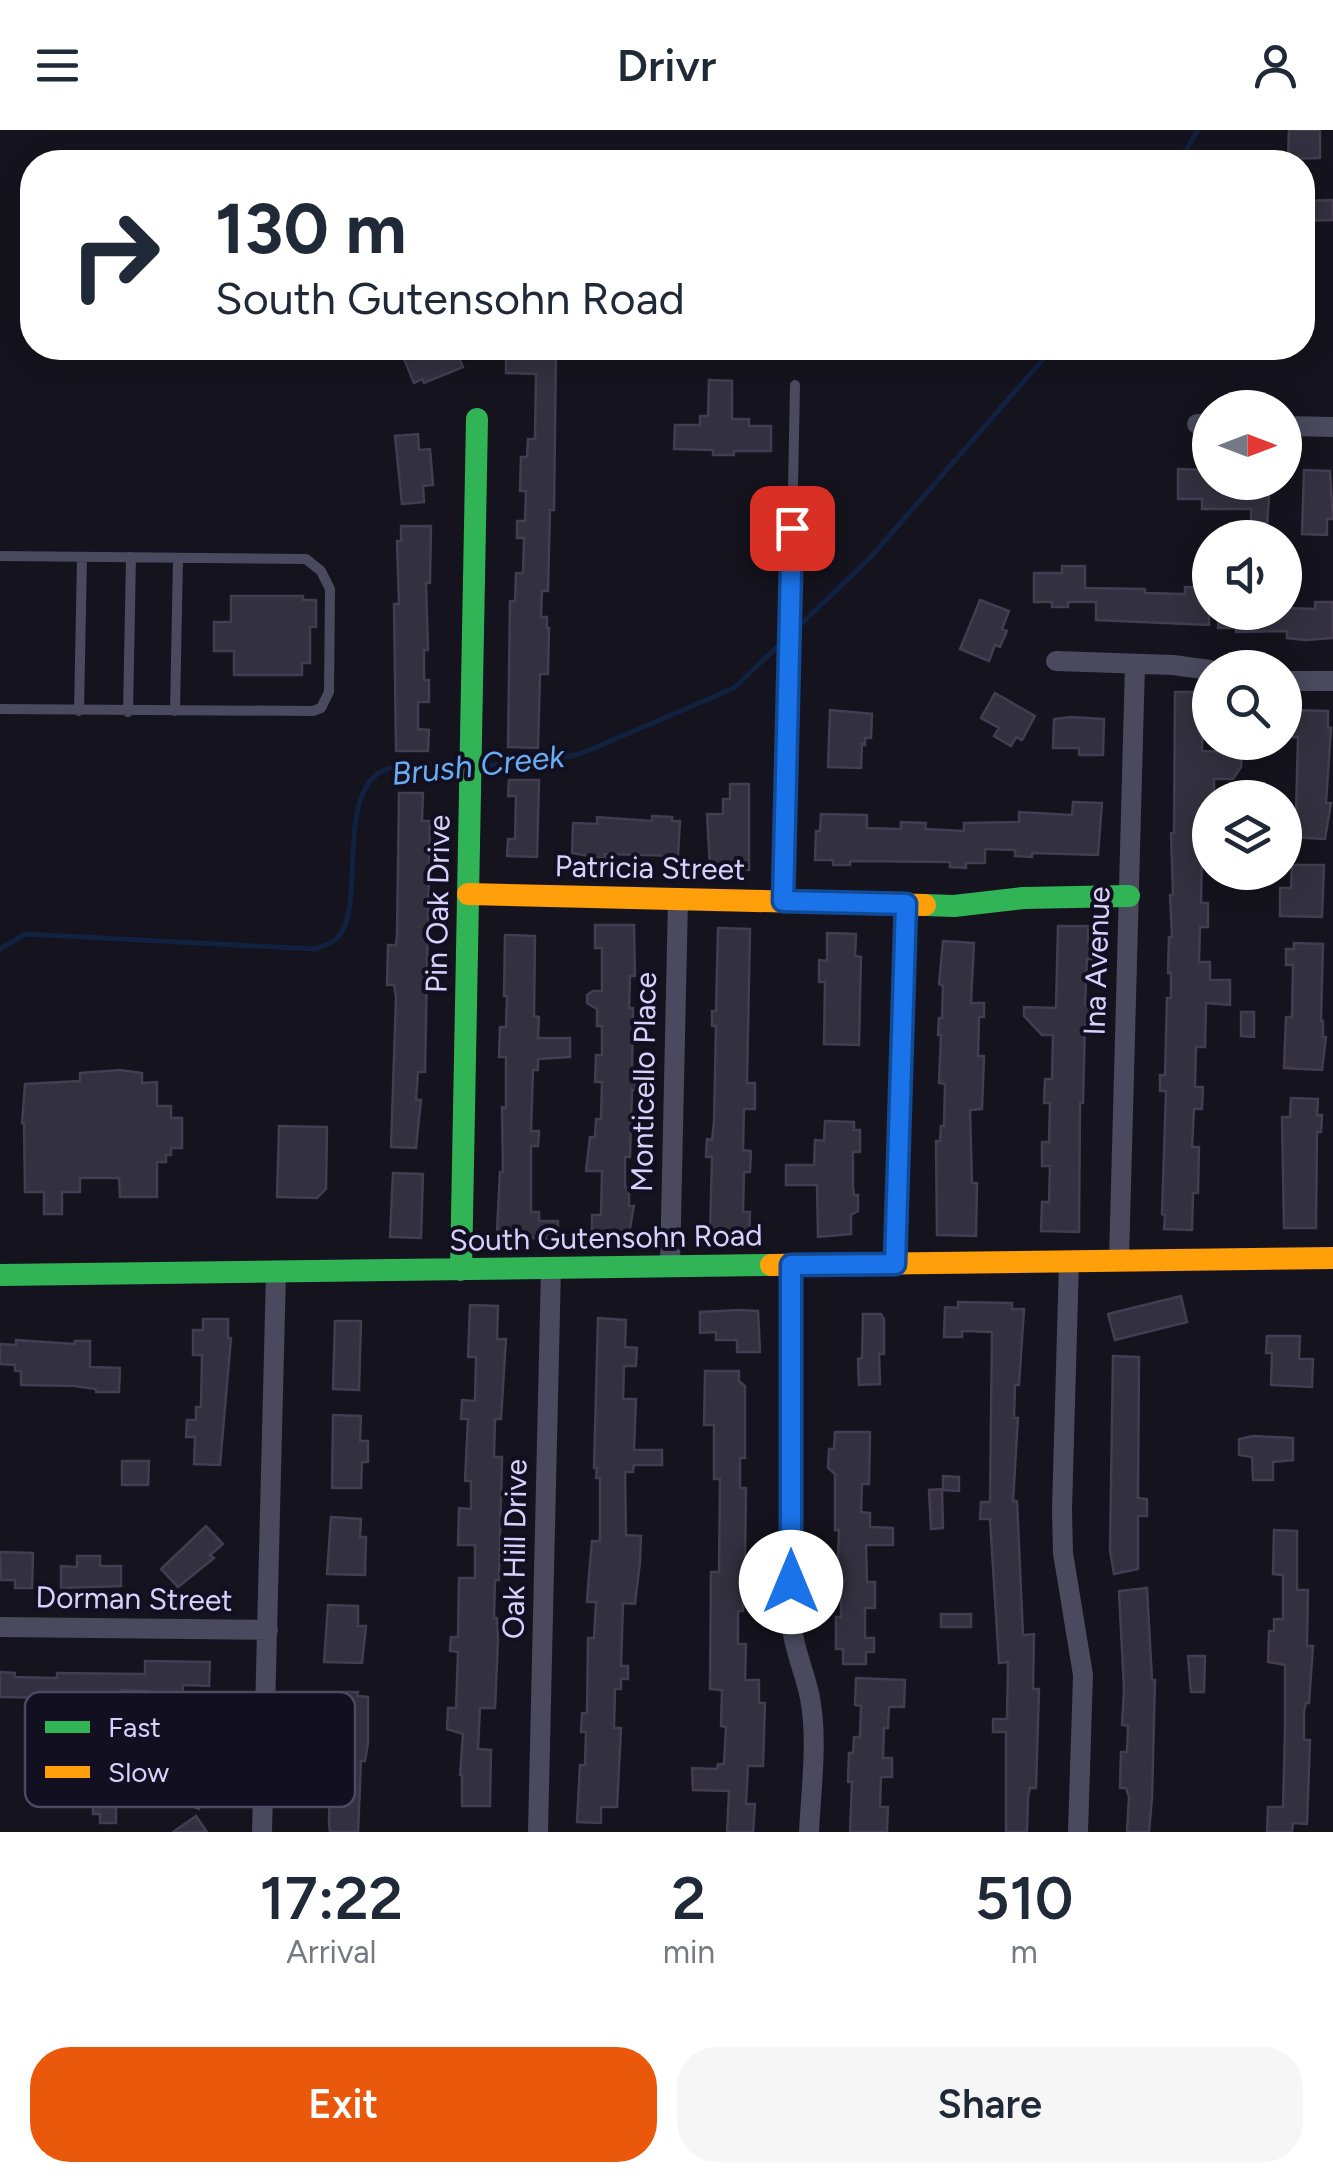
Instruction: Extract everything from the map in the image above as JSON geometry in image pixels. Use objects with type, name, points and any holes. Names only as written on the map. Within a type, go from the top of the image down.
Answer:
[{"type":"street","name":"Pin Oak Drive","points":[[461,1270],[478,419]]},
{"type":"street","points":[[1302,426],[1333,427]]},
{"type":"street","points":[[1056,662],[1192,669]]},
{"type":"street","name":"Ina Avenue","points":[[1119,1260],[1136,664]]},
{"type":"street","points":[[1302,680],[1333,681]]},
{"type":"street","points":[[783,901],[789,694]]},
{"type":"street","name":"Patricia Street","points":[[468,894],[954,906],[1023,898],[1129,896]]},
{"type":"street","name":"Monticello Place","points":[[670,1266],[678,899]]},
{"type":"street","points":[[895,1264],[906,904]]},
{"type":"street","name":"South Gutensohn Road","points":[[0,1274],[1333,1258]]},
{"type":"street","points":[[1069,1261],[1062,1510],[1063,1552],[1083,1675],[1078,1832]]},
{"type":"street","points":[[791,1265],[791,1622],[794,1652],[810,1695],[809,1832]]},
{"type":"street","name":"Oak Hill Drive","points":[[538,1832],[552,1268]]},
{"type":"street","points":[[266,1692],[276,1272]]},
{"type":"street","name":"Dorman Street","points":[[0,1628],[268,1630]]},
{"type":"street","points":[[262,1832],[263,1807]]},
{"type":"lane","points":[[789,694],[796,385]]},
{"type":"lane","points":[[0,556],[306,559],[327,578],[330,589],[329,692],[322,708],[0,710]]},
{"type":"lane","points":[[79,711],[82,557]]},
{"type":"lane","points":[[128,712],[131,557]]},
{"type":"lane","points":[[176,711],[178,558]]},
{"type":"building","points":[[1289,130],[1320,130],[1320,158],[1315,158],[1315,150],[1288,150]]},
{"type":"building","points":[[1333,200],[1333,220],[1315,221],[1315,201]]},
{"type":"building","points":[[404,360],[460,360],[463,367],[424,383],[422,379],[414,383]]},
{"type":"building","points":[[506,360],[556,360],[554,510],[550,510],[548,591],[542,591],[541,617],[547,617],[549,628],[548,674],[540,674],[538,748],[508,747],[510,601],[515,601],[516,573],[523,573],[524,538],[517,538],[517,521],[525,521],[526,491],[520,491],[521,457],[527,457],[528,439],[535,439],[536,374],[506,373]]},
{"type":"building","points":[[709,380],[732,381],[732,419],[749,419],[749,426],[771,426],[771,451],[713,455],[713,450],[674,449],[675,425],[700,425],[700,416],[708,416]]},
{"type":"building","points":[[418,434],[419,450],[430,449],[433,485],[423,486],[424,502],[402,504],[395,436]]},
{"type":"building","points":[[1178,469],[1192,469],[1192,499],[1178,499]]},
{"type":"building","points":[[1304,470],[1330,471],[1333,519],[1327,519],[1327,535],[1302,534]]},
{"type":"building","points":[[1202,500],[1269,500],[1267,520],[1251,520],[1251,509],[1202,509]]},
{"type":"building","points":[[401,526],[431,526],[430,583],[426,583],[428,650],[424,650],[429,702],[418,702],[418,729],[429,730],[428,751],[396,751],[394,604],[399,604],[397,541],[401,541]]},
{"type":"building","points":[[1062,566],[1085,566],[1085,588],[1185,594],[1185,587],[1192,587],[1192,624],[1096,620],[1096,602],[1068,602],[1068,607],[1052,607],[1052,602],[1034,602],[1034,573],[1062,573]]},
{"type":"building","points":[[231,596],[303,596],[303,600],[316,600],[316,627],[310,627],[310,663],[302,663],[302,675],[234,675],[234,651],[214,651],[214,622],[231,622]]},
{"type":"building","points":[[980,600],[1009,611],[1002,629],[1007,631],[1000,647],[995,645],[989,661],[960,649]]},
{"type":"building","points":[[1315,602],[1333,602],[1333,638],[1287,638],[1287,631],[1236,632],[1302,630],[1302,609],[1315,609]]},
{"type":"building","points":[[1175,692],[1192,692],[1192,760],[1241,760],[1233,779],[1192,780],[1192,890],[1201,890],[1201,903],[1208,903],[1208,927],[1200,927],[1199,962],[1210,962],[1210,980],[1230,980],[1230,1005],[1206,1003],[1205,1047],[1196,1047],[1195,1087],[1203,1087],[1202,1109],[1194,1109],[1192,1147],[1199,1147],[1192,1230],[1164,1229],[1162,1214],[1166,1091],[1160,1091],[1160,1075],[1165,1075],[1167,998],[1171,998],[1168,973]]},
{"type":"building","points":[[995,693],[1035,716],[1022,740],[1016,737],[1011,746],[994,736],[999,728],[981,718]]},
{"type":"building","points":[[830,710],[872,714],[871,738],[865,738],[865,745],[862,744],[861,768],[828,767]]},
{"type":"building","points":[[1302,710],[1328,711],[1331,728],[1326,803],[1331,803],[1325,839],[1302,838],[1302,780],[1297,780],[1297,760],[1302,760]]},
{"type":"building","points":[[1054,719],[1104,719],[1103,755],[1079,755],[1079,748],[1053,748]]},
{"type":"building","points":[[509,780],[539,780],[537,857],[507,856],[508,839],[515,839],[516,796],[508,796]]},
{"type":"building","points":[[730,784],[749,784],[749,870],[710,867],[707,814],[723,814],[723,799],[730,799]]},
{"type":"building","points":[[399,793],[423,793],[422,821],[430,821],[425,1072],[418,1072],[416,1100],[421,1100],[416,1148],[391,1147],[396,997],[394,985],[387,985],[388,945],[396,945],[397,934]]},
{"type":"building","points":[[1073,802],[1102,803],[1098,855],[1032,853],[1032,857],[1015,856],[1015,850],[985,849],[985,863],[966,863],[966,868],[950,867],[950,862],[850,861],[850,865],[833,865],[833,860],[815,860],[821,814],[867,815],[867,828],[901,829],[901,822],[926,823],[925,829],[964,831],[964,823],[1019,822],[1019,812],[1072,815]]},
{"type":"building","points":[[652,816],[680,821],[678,856],[605,854],[605,859],[572,853],[573,823],[597,824],[597,817],[652,821]]},
{"type":"building","points":[[1302,865],[1324,865],[1322,917],[1280,916],[1280,890],[1302,890]]},
{"type":"building","points":[[595,925],[634,925],[635,976],[630,976],[629,1008],[633,1008],[632,1073],[637,1073],[636,1090],[632,1090],[630,1157],[625,1157],[625,1187],[629,1187],[629,1206],[634,1206],[628,1239],[599,1238],[599,1234],[592,1233],[592,1215],[601,1215],[602,1171],[586,1171],[590,1137],[595,1137],[596,1119],[601,1119],[602,1082],[595,1082],[596,1055],[602,1055],[602,1026],[597,1026],[597,1009],[587,1003],[587,995],[602,991],[602,948],[595,948]]},
{"type":"building","points":[[1058,926],[1088,926],[1088,942],[1092,942],[1092,959],[1087,959],[1085,1005],[1090,1006],[1090,1025],[1085,1025],[1080,1103],[1079,1232],[1041,1231],[1042,1202],[1049,1202],[1050,1166],[1042,1166],[1042,1142],[1049,1142],[1050,1103],[1044,1103],[1045,1079],[1052,1079],[1053,1035],[1042,1035],[1024,1016],[1024,1007],[1056,1008]]},
{"type":"building","points":[[718,928],[750,929],[747,1083],[755,1083],[755,1109],[744,1109],[743,1150],[751,1151],[750,1172],[744,1172],[743,1212],[750,1212],[749,1236],[710,1235],[712,1157],[706,1157],[707,1139],[712,1140],[714,1122],[716,1026],[712,1026],[712,1011],[716,1011]]},
{"type":"building","points":[[827,933],[856,934],[855,956],[861,957],[859,1045],[824,1044],[825,982],[819,982],[819,960],[827,961]]},
{"type":"building","points":[[505,935],[535,936],[534,1016],[539,1017],[538,1038],[570,1038],[570,1057],[538,1059],[538,1070],[533,1070],[531,1131],[539,1131],[538,1146],[531,1146],[531,1212],[539,1212],[539,1221],[558,1221],[558,1239],[499,1237],[497,1231],[503,1172],[502,1107],[506,1108],[506,1057],[499,1057],[500,1027],[506,1027]]},
{"type":"building","points":[[943,941],[974,943],[971,1003],[984,1003],[984,1017],[979,1017],[978,1056],[984,1056],[982,1109],[970,1110],[972,1183],[977,1183],[976,1236],[937,1235],[936,1141],[940,1141],[944,1126],[945,1084],[939,1083],[938,1035],[942,1018],[943,986],[939,984]]},
{"type":"building","points":[[1294,943],[1323,944],[1321,1021],[1326,1037],[1322,1070],[1284,1068],[1286,1017],[1292,1017],[1293,965],[1286,965],[1286,949],[1294,949]]},
{"type":"building","points":[[1241,1012],[1254,1012],[1254,1037],[1241,1036]]},
{"type":"building","points":[[80,1073],[142,1073],[142,1083],[157,1082],[157,1106],[171,1106],[171,1118],[182,1118],[182,1148],[171,1148],[166,1162],[157,1162],[157,1197],[120,1197],[119,1178],[80,1178],[80,1192],[62,1192],[62,1214],[44,1214],[44,1192],[25,1192],[25,1084],[80,1081]]},
{"type":"building","points":[[1291,1098],[1318,1099],[1317,1115],[1322,1115],[1321,1132],[1317,1132],[1316,1228],[1284,1228],[1282,1117],[1290,1117]]},
{"type":"building","points":[[825,1121],[854,1122],[854,1130],[860,1130],[860,1152],[853,1152],[858,1211],[851,1215],[851,1234],[818,1237],[817,1185],[786,1185],[786,1165],[814,1165],[815,1140],[824,1141]]},
{"type":"building","points":[[279,1126],[327,1127],[326,1189],[317,1198],[277,1197]]},
{"type":"building","points":[[393,1173],[423,1174],[421,1238],[390,1237]]},
{"type":"building","points":[[1181,1296],[1187,1322],[1115,1340],[1108,1314]]},
{"type":"building","points":[[958,1302],[1012,1303],[1012,1309],[1024,1309],[1019,1385],[1015,1385],[1014,1418],[1018,1418],[1013,1501],[1017,1501],[1023,1635],[1034,1634],[1033,1689],[1039,1689],[1036,1788],[1030,1788],[1028,1797],[1027,1832],[1006,1832],[1006,1732],[993,1732],[993,1719],[1007,1719],[1008,1662],[999,1663],[990,1519],[980,1519],[981,1502],[990,1502],[992,1332],[962,1331],[962,1337],[944,1337],[945,1307],[958,1308]]},
{"type":"building","points":[[470,1305],[498,1306],[497,1339],[506,1339],[501,1419],[495,1419],[494,1457],[502,1457],[499,1580],[495,1580],[495,1708],[480,1708],[478,1749],[491,1750],[490,1806],[462,1806],[463,1734],[447,1729],[448,1708],[456,1708],[458,1652],[450,1651],[451,1637],[458,1637],[459,1578],[475,1578],[475,1545],[458,1545],[459,1508],[471,1509],[471,1481],[465,1481],[468,1419],[461,1419],[462,1400],[475,1401],[476,1357],[468,1357]]},
{"type":"building","points":[[758,1311],[760,1352],[737,1352],[737,1340],[716,1340],[716,1332],[700,1333],[700,1312]]},
{"type":"building","points":[[863,1314],[881,1314],[884,1319],[880,1384],[859,1385]]},
{"type":"building","points":[[598,1318],[626,1320],[625,1347],[637,1348],[636,1366],[624,1366],[623,1399],[636,1399],[634,1450],[662,1450],[662,1465],[634,1465],[633,1472],[625,1472],[626,1535],[641,1536],[640,1562],[635,1604],[623,1603],[621,1666],[628,1666],[628,1679],[621,1679],[621,1689],[615,1689],[614,1728],[621,1728],[617,1807],[601,1807],[601,1823],[577,1822],[580,1765],[585,1765],[586,1732],[581,1732],[582,1713],[587,1713],[588,1638],[594,1638],[596,1602],[587,1602],[589,1575],[592,1541],[600,1541],[600,1478],[596,1478],[594,1468]]},
{"type":"building","points":[[203,1319],[228,1319],[231,1338],[220,1465],[194,1464],[195,1437],[186,1437],[187,1420],[196,1420],[196,1407],[201,1407],[202,1355],[193,1355],[193,1330],[203,1330]]},
{"type":"building","points":[[335,1321],[361,1321],[359,1390],[333,1389]]},
{"type":"building","points":[[1267,1336],[1300,1336],[1299,1359],[1313,1359],[1312,1387],[1271,1385],[1272,1353],[1266,1353]]},
{"type":"building","points":[[16,1340],[74,1344],[90,1341],[90,1367],[120,1368],[119,1392],[21,1385],[21,1371],[15,1371],[15,1365],[0,1364],[0,1344],[16,1345]]},
{"type":"building","points":[[1113,1356],[1139,1357],[1138,1498],[1147,1499],[1147,1516],[1138,1516],[1138,1569],[1114,1574],[1110,1550]]},
{"type":"building","points":[[705,1371],[739,1371],[739,1381],[745,1386],[745,1458],[740,1458],[740,1488],[746,1488],[745,1558],[751,1595],[743,1595],[743,1611],[738,1611],[738,1644],[746,1644],[745,1680],[759,1680],[759,1703],[765,1703],[763,1766],[748,1766],[746,1804],[755,1804],[753,1832],[727,1832],[729,1791],[693,1790],[692,1768],[717,1769],[718,1764],[724,1764],[726,1727],[721,1726],[722,1690],[710,1689],[711,1572],[719,1572],[720,1479],[714,1479],[714,1425],[704,1425]]},
{"type":"building","points":[[333,1415],[361,1416],[360,1441],[368,1441],[368,1462],[362,1462],[361,1488],[332,1488]]},
{"type":"building","points":[[835,1432],[870,1432],[869,1484],[862,1484],[861,1512],[870,1513],[870,1527],[893,1528],[893,1545],[866,1545],[867,1582],[875,1582],[875,1608],[865,1608],[865,1638],[874,1638],[874,1652],[866,1652],[866,1664],[843,1664],[843,1649],[836,1649],[836,1617],[841,1617],[841,1581],[837,1581],[839,1530],[835,1530],[835,1474],[828,1468]]},
{"type":"building","points":[[1293,1438],[1293,1460],[1273,1462],[1273,1480],[1253,1480],[1252,1457],[1239,1455],[1239,1439]]},
{"type":"building","points":[[122,1461],[149,1461],[148,1485],[122,1485]]},
{"type":"building","points":[[943,1476],[959,1477],[959,1491],[943,1490]]},
{"type":"building","points":[[942,1489],[943,1528],[931,1529],[929,1490]]},
{"type":"building","points":[[331,1517],[361,1519],[360,1537],[366,1537],[365,1575],[327,1574]]},
{"type":"building","points":[[206,1526],[223,1544],[210,1555],[214,1558],[178,1587],[161,1569]]},
{"type":"building","points":[[1274,1530],[1297,1531],[1297,1590],[1308,1590],[1307,1646],[1313,1646],[1309,1703],[1304,1712],[1304,1740],[1310,1740],[1307,1824],[1293,1823],[1292,1832],[1267,1832],[1268,1807],[1283,1807],[1285,1728],[1285,1665],[1268,1662],[1269,1631],[1274,1631],[1274,1619],[1283,1619],[1283,1575],[1273,1574]]},
{"type":"building","points":[[0,1552],[33,1553],[32,1588],[15,1588],[15,1580],[1,1580]]},
{"type":"building","points":[[77,1556],[100,1556],[100,1566],[121,1566],[121,1586],[61,1588],[61,1566],[77,1567]]},
{"type":"building","points":[[1147,1588],[1155,1680],[1152,1798],[1149,1832],[1127,1832],[1129,1797],[1126,1788],[1120,1788],[1121,1752],[1127,1752],[1128,1726],[1122,1725],[1119,1591]]},
{"type":"building","points":[[328,1605],[358,1606],[358,1626],[366,1626],[362,1663],[324,1662]]},
{"type":"building","points":[[941,1614],[971,1614],[971,1627],[941,1627]]},
{"type":"building","points":[[1188,1656],[1205,1656],[1204,1692],[1191,1692]]},
{"type":"building","points":[[145,1661],[210,1662],[209,1686],[183,1685],[183,1692],[25,1692],[25,1697],[0,1697],[0,1672],[15,1673],[14,1677],[57,1678],[57,1673],[145,1674]]},
{"type":"building","points":[[856,1678],[905,1680],[904,1707],[889,1707],[888,1728],[884,1728],[883,1758],[892,1758],[892,1777],[881,1777],[880,1807],[888,1807],[887,1832],[850,1832],[849,1753],[853,1753],[854,1737],[860,1737],[861,1706],[855,1705]]},
{"type":"building","points":[[355,1692],[358,1692],[357,1696],[368,1697],[368,1743],[365,1761],[361,1761],[358,1832],[330,1832],[329,1807],[355,1807]]},
{"type":"building","points":[[93,1807],[116,1807],[116,1823],[100,1823],[100,1814],[93,1814]]},
{"type":"building","points":[[196,1816],[207,1832],[173,1832]]},
{"type":"waterway","name":"Brush Creek","points":[[1186,150],[1198,130]]},
{"type":"waterway","name":"Brush Creek","points":[[482,765],[530,764],[580,754],[734,688],[869,559],[1043,360]]},
{"type":"waterway","name":"Brush Creek","points":[[0,949],[25,934],[315,949],[326,945],[345,926],[354,834],[364,790],[376,775],[395,767],[461,765]]},
{"type":"traffic: fast","points":[[461,1270],[477,419]]},
{"type":"traffic: fast","points":[[925,905],[1129,896]]},
{"type":"traffic: fast","points":[[0,1275],[771,1265]]},
{"type":"traffic: slow","points":[[468,894],[925,905]]},
{"type":"traffic: slow","points":[[771,1265],[1333,1258]]},
{"type":"route","points":[[791,1582],[791,1265],[895,1264],[906,904],[783,901],[792,528]]}]
